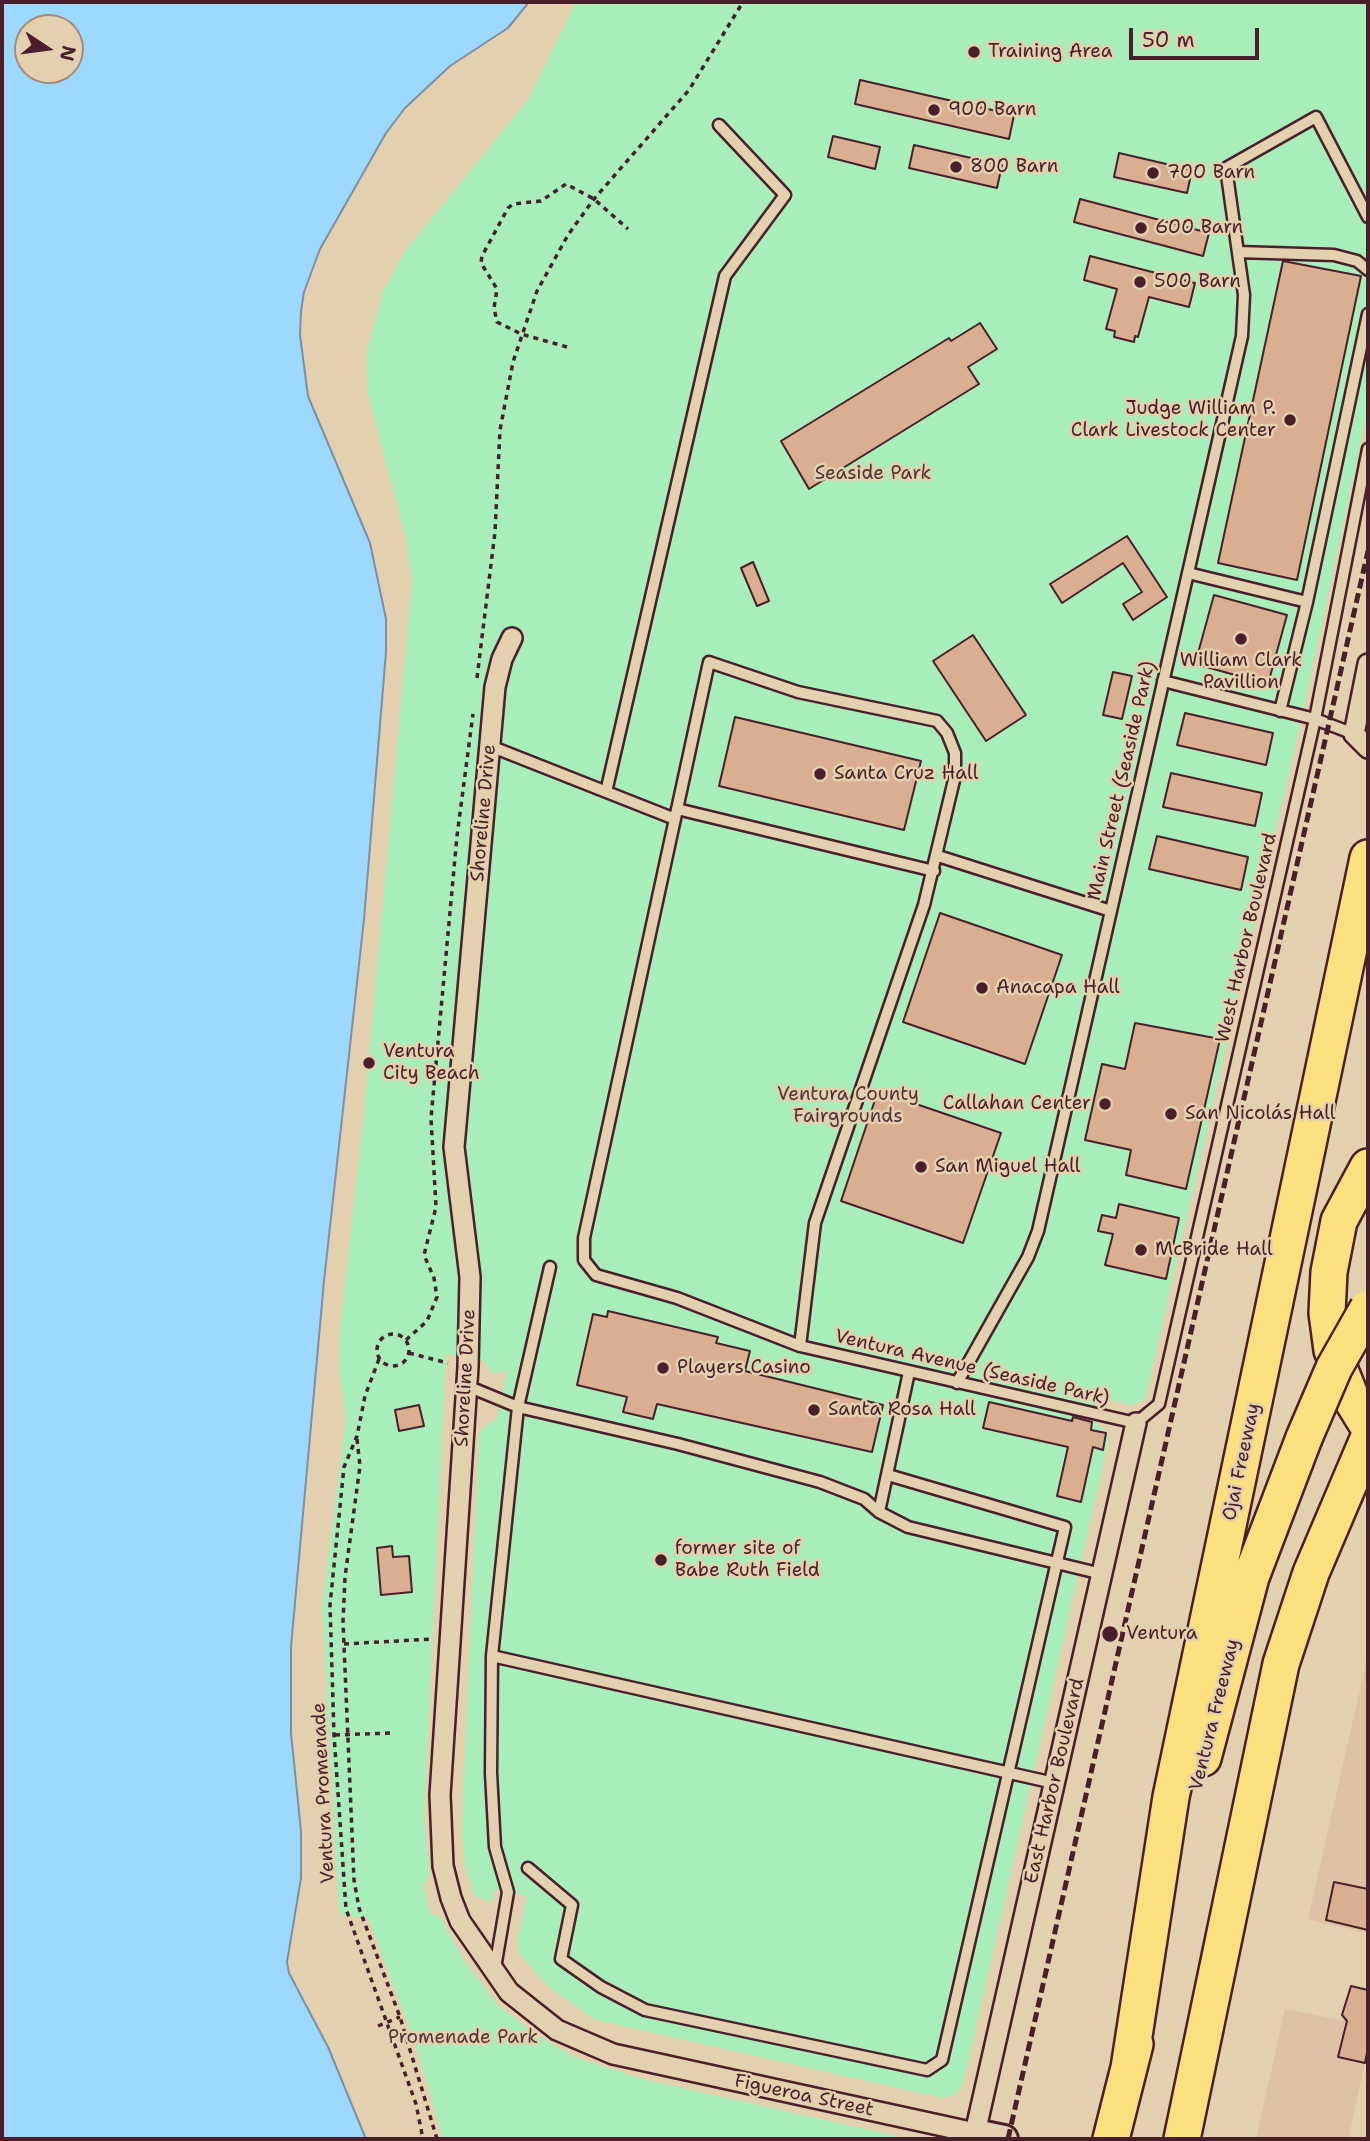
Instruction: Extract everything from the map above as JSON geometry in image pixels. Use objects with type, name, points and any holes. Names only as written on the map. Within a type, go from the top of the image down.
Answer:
[{"type":"highway","name":"Ojai Freeway","points":[[1129,2068],[1171,1797],[1368,858]]},
{"type":"highway","points":[[1368,1167],[1339,1221],[1329,1272],[1327,1313],[1332,1350],[1352,1400],[1368,1426]]},
{"type":"highway","name":"Ventura Freeway","points":[[1114,2124],[1211,1724],[1251,1577],[1334,1368],[1368,1308]]},
{"type":"highway","points":[[1184,2131],[1281,1664],[1311,1573],[1368,1439]]},
{"type":"street","name":"Shoreline Drive","points":[[512,638],[497,672],[454,1147],[470,1278],[467,1386],[440,1795],[443,1866],[460,1920],[509,1992],[533,2013],[568,2036],[604,2051]]},
{"type":"street","points":[[1361,741],[1368,664]]},
{"type":"street","name":"East Harbor Boulevard","points":[[974,2136],[1136,1423]]},
{"type":"street","name":"Figueroa Street","points":[[604,2051],[974,2136],[1004,2139]]},
{"type":"lane","name":"Main Street (Seaside Park)","points":[[957,1383],[1028,1257],[1038,1231],[1242,336],[1244,295],[1226,168],[1316,117],[1368,217]]},
{"type":"lane","points":[[606,792],[725,276],[785,195],[719,124]]},
{"type":"lane","points":[[1238,252],[1334,255],[1357,261],[1368,270]]},
{"type":"lane","points":[[1280,711],[1307,602],[1368,314]]},
{"type":"lane","name":"West Harbor Boulevard","points":[[1136,1423],[1159,1404],[1314,719],[1368,449]]},
{"type":"lane","points":[[1188,573],[1307,602]]},
{"type":"lane","points":[[676,814],[709,662],[798,692],[937,721],[952,744],[955,764],[934,871],[815,1223],[800,1346]]},
{"type":"lane","points":[[1163,681],[1314,719],[1361,741]]},
{"type":"lane","points":[[490,746],[606,792],[676,814],[934,871]]},
{"type":"lane","name":"Ventura Avenue (Seaside Park)","points":[[676,814],[584,1238],[584,1260],[596,1275],[677,1298],[800,1346],[1136,1423]]},
{"type":"lane","points":[[938,856],[1111,911]]},
{"type":"lane","points":[[494,1972],[508,1892],[495,1847],[491,1773],[492,1656],[518,1407],[550,1267]]},
{"type":"lane","points":[[879,1512],[909,1372]]},
{"type":"lane","points":[[467,1386],[518,1407],[678,1444],[820,1482],[864,1499],[879,1512],[908,1527],[1102,1574]]},
{"type":"lane","points":[[528,1868],[572,1905],[561,1958],[601,1987],[645,2010],[927,2070],[942,2060],[1065,1527],[888,1475]]},
{"type":"lane","points":[[492,1656],[1055,1783]]},
{"type":"path","points":[[498,485],[500,430],[521,334],[537,290],[568,235],[594,199],[689,90],[743,2]]},
{"type":"path","points":[[567,347],[521,334],[497,321],[494,308],[497,289],[481,263],[508,208],[513,204],[541,201],[566,184],[594,199],[628,229]]},
{"type":"path","name":"Ventura Promenade","points":[[409,1353],[406,1340],[391,1334],[379,1342],[379,1359],[365,1396],[357,1436],[344,1467],[330,1605],[334,1735],[345,1909],[388,2022],[416,2104],[424,2139]]},
{"type":"path","points":[[379,1359],[394,1367],[404,1362],[409,1353],[448,1363]]},
{"type":"path","points":[[448,1370],[449,1356]]},
{"type":"path","name":"Ventura Promenade","points":[[357,1436],[360,1466],[345,1577],[344,1644],[354,1880],[359,1908],[400,2017],[437,2139]]},
{"type":"path","points":[[344,1644],[433,1639],[435,1628]]},
{"type":"path","points":[[334,1735],[392,1733]]},
{"type":"path","points":[[378,2026],[400,2017]]},
{"type":"shaded area","points":[[1368,1654],[1368,1933],[1308,1919]]},
{"type":"shaded area","points":[[1285,2009],[1368,2026],[1368,2050],[1348,2139],[1256,2139]]},
{"type":"green space","name":"Ventura County Fairgrounds","points":[[576,2],[1368,2],[1368,408],[1302,716],[1145,1400],[1132,1405],[1098,1397],[1093,1419],[1109,1435],[1107,1447],[963,2084],[955,2095],[943,2098],[596,2020],[550,1988],[519,1954],[517,1942],[527,1896],[495,1889],[491,1903],[474,1895],[465,1865],[462,1826],[479,1438],[481,1430],[497,1418],[507,1370],[493,1374],[484,1361],[446,1354],[424,1820],[430,1876],[423,1884],[430,1913],[441,1918],[463,1959],[498,2005],[537,2035],[572,2056],[642,2079],[909,2139],[443,2139],[416,2046],[368,1917],[341,1916],[338,1899],[322,1606],[346,1419],[340,1376],[340,1331],[363,1123],[412,582],[406,539],[368,394],[366,356],[383,291],[406,250],[528,100]]},
{"type":"water","points":[[2,2],[529,2],[508,28],[450,66],[405,108],[386,133],[320,249],[304,292],[301,311],[300,335],[308,396],[370,543],[386,619],[386,652],[364,919],[324,1281],[291,1647],[291,1733],[301,1831],[301,1878],[287,1962],[289,1973],[328,2047],[366,2139],[2,2139]]},
{"type":"building","name":"900 Barn","points":[[860,80],[1014,115],[1009,139],[855,104]]},
{"type":"building","points":[[833,136],[880,147],[875,169],[828,157]]},
{"type":"building","name":"800 Barn","points":[[914,145],[1002,165],[997,188],[909,168]]},
{"type":"building","name":"700 Barn","points":[[1119,153],[1192,170],[1187,193],[1114,177]]},
{"type":"building","name":"600 Barn","points":[[1080,199],[1209,233],[1203,256],[1074,222]]},
{"type":"building","name":"500 Barn","points":[[1090,256],[1195,283],[1189,307],[1149,297],[1138,337],[1135,336],[1134,342],[1114,337],[1115,331],[1106,329],[1117,289],[1084,280]]},
{"type":"building","name":"Judge William P. Clark Livestock Center","points":[[1283,261],[1361,276],[1297,580],[1218,563]]},
{"type":"building","points":[[980,323],[997,349],[968,367],[979,384],[809,489],[781,441],[949,338],[951,341]]},
{"type":"building","points":[[1127,536],[1167,597],[1133,620],[1123,604],[1142,592],[1123,563],[1062,603],[1050,584]]},
{"type":"building","points":[[753,562],[769,601],[757,606],[741,568]]},
{"type":"building","name":"William Clark Pavillion","points":[[1214,595],[1287,615],[1268,684],[1195,664]]},
{"type":"building","points":[[973,635],[1026,715],[986,741],[933,661]]},
{"type":"building","points":[[1113,672],[1132,676],[1122,719],[1103,715]]},
{"type":"building","points":[[1185,713],[1273,733],[1266,765],[1177,745]]},
{"type":"building","name":"Santa Cruz Hall","points":[[735,717],[921,761],[904,830],[719,786]]},
{"type":"building","points":[[1171,773],[1262,793],[1255,826],[1163,807]]},
{"type":"building","points":[[1157,836],[1248,857],[1241,890],[1149,869]]},
{"type":"building","name":"Anacapa Hall","points":[[940,913],[1062,955],[1025,1064],[903,1022]]},
{"type":"building","name":"San Nicolás Hall","points":[[1135,1023],[1220,1039],[1186,1189],[1126,1175],[1131,1150],[1085,1140],[1102,1064],[1125,1069]]},
{"type":"building","name":"San Miguel Hall","points":[[878,1091],[1001,1133],[963,1243],[841,1201]]},
{"type":"building","name":"McBride Hall","points":[[1119,1204],[1179,1218],[1166,1279],[1105,1265],[1113,1234],[1098,1231],[1102,1215],[1116,1218]]},
{"type":"building","name":"Players Casino","points":[[608,1311],[718,1337],[716,1343],[750,1351],[745,1371],[883,1405],[872,1452],[657,1404],[653,1419],[623,1412],[627,1397],[577,1385],[593,1314],[607,1317]]},
{"type":"building","points":[[989,1402],[1072,1421],[1073,1417],[1092,1422],[1091,1430],[1106,1433],[1103,1450],[1093,1447],[1081,1502],[1057,1496],[1068,1447],[983,1428]]},
{"type":"building","points":[[419,1405],[424,1426],[399,1431],[395,1410]]},
{"type":"building","points":[[392,1546],[393,1557],[409,1556],[412,1592],[381,1595],[377,1548]]},
{"type":"building","points":[[1334,1882],[1368,1889],[1368,1930],[1326,1920]]},
{"type":"building","points":[[1351,1986],[1368,1990],[1368,2048],[1365,2063],[1338,2057],[1347,2021],[1342,2015]]},
{"type":"railway","points":[[1008,2139],[1368,551]]},
{"type":"place","name":"Training Area","points":[[974,52]]},
{"type":"place","name":"900 Barn","points":[[934,110]]},
{"type":"place","name":"800 Barn","points":[[956,167]]},
{"type":"place","name":"700 Barn","points":[[1153,173]]},
{"type":"place","name":"600 Barn","points":[[1141,228]]},
{"type":"place","name":"500 Barn","points":[[1140,282]]},
{"type":"place","name":"Judge William P. Clark Livestock Center","points":[[1290,420]]},
{"type":"place","name":"William Clark Pavillion","points":[[1241,639]]},
{"type":"place","name":"Santa Cruz Hall","points":[[820,774]]},
{"type":"place","name":"Anacapa Hall","points":[[982,988]]},
{"type":"place","name":"Ventura City Beach","points":[[369,1063]]},
{"type":"place","name":"Callahan Center","points":[[1105,1104]]},
{"type":"place","name":"San Nicolás Hall","points":[[1171,1114]]},
{"type":"place","name":"San Miguel Hall","points":[[921,1167]]},
{"type":"place","name":"McBride Hall","points":[[1141,1250]]},
{"type":"place","name":"Players Casino","points":[[663,1368]]},
{"type":"place","name":"Santa Rosa Hall","points":[[814,1410]]},
{"type":"place","name":"former site of Babe Ruth Field","points":[[661,1560]]},
{"type":"place","name":"Ventura","points":[[1110,1634]]},
{"type":"park label","name":"Seaside Park","points":[[873,474]]},
{"type":"park label","name":"Promenade Park","points":[[463,2038]]}]
